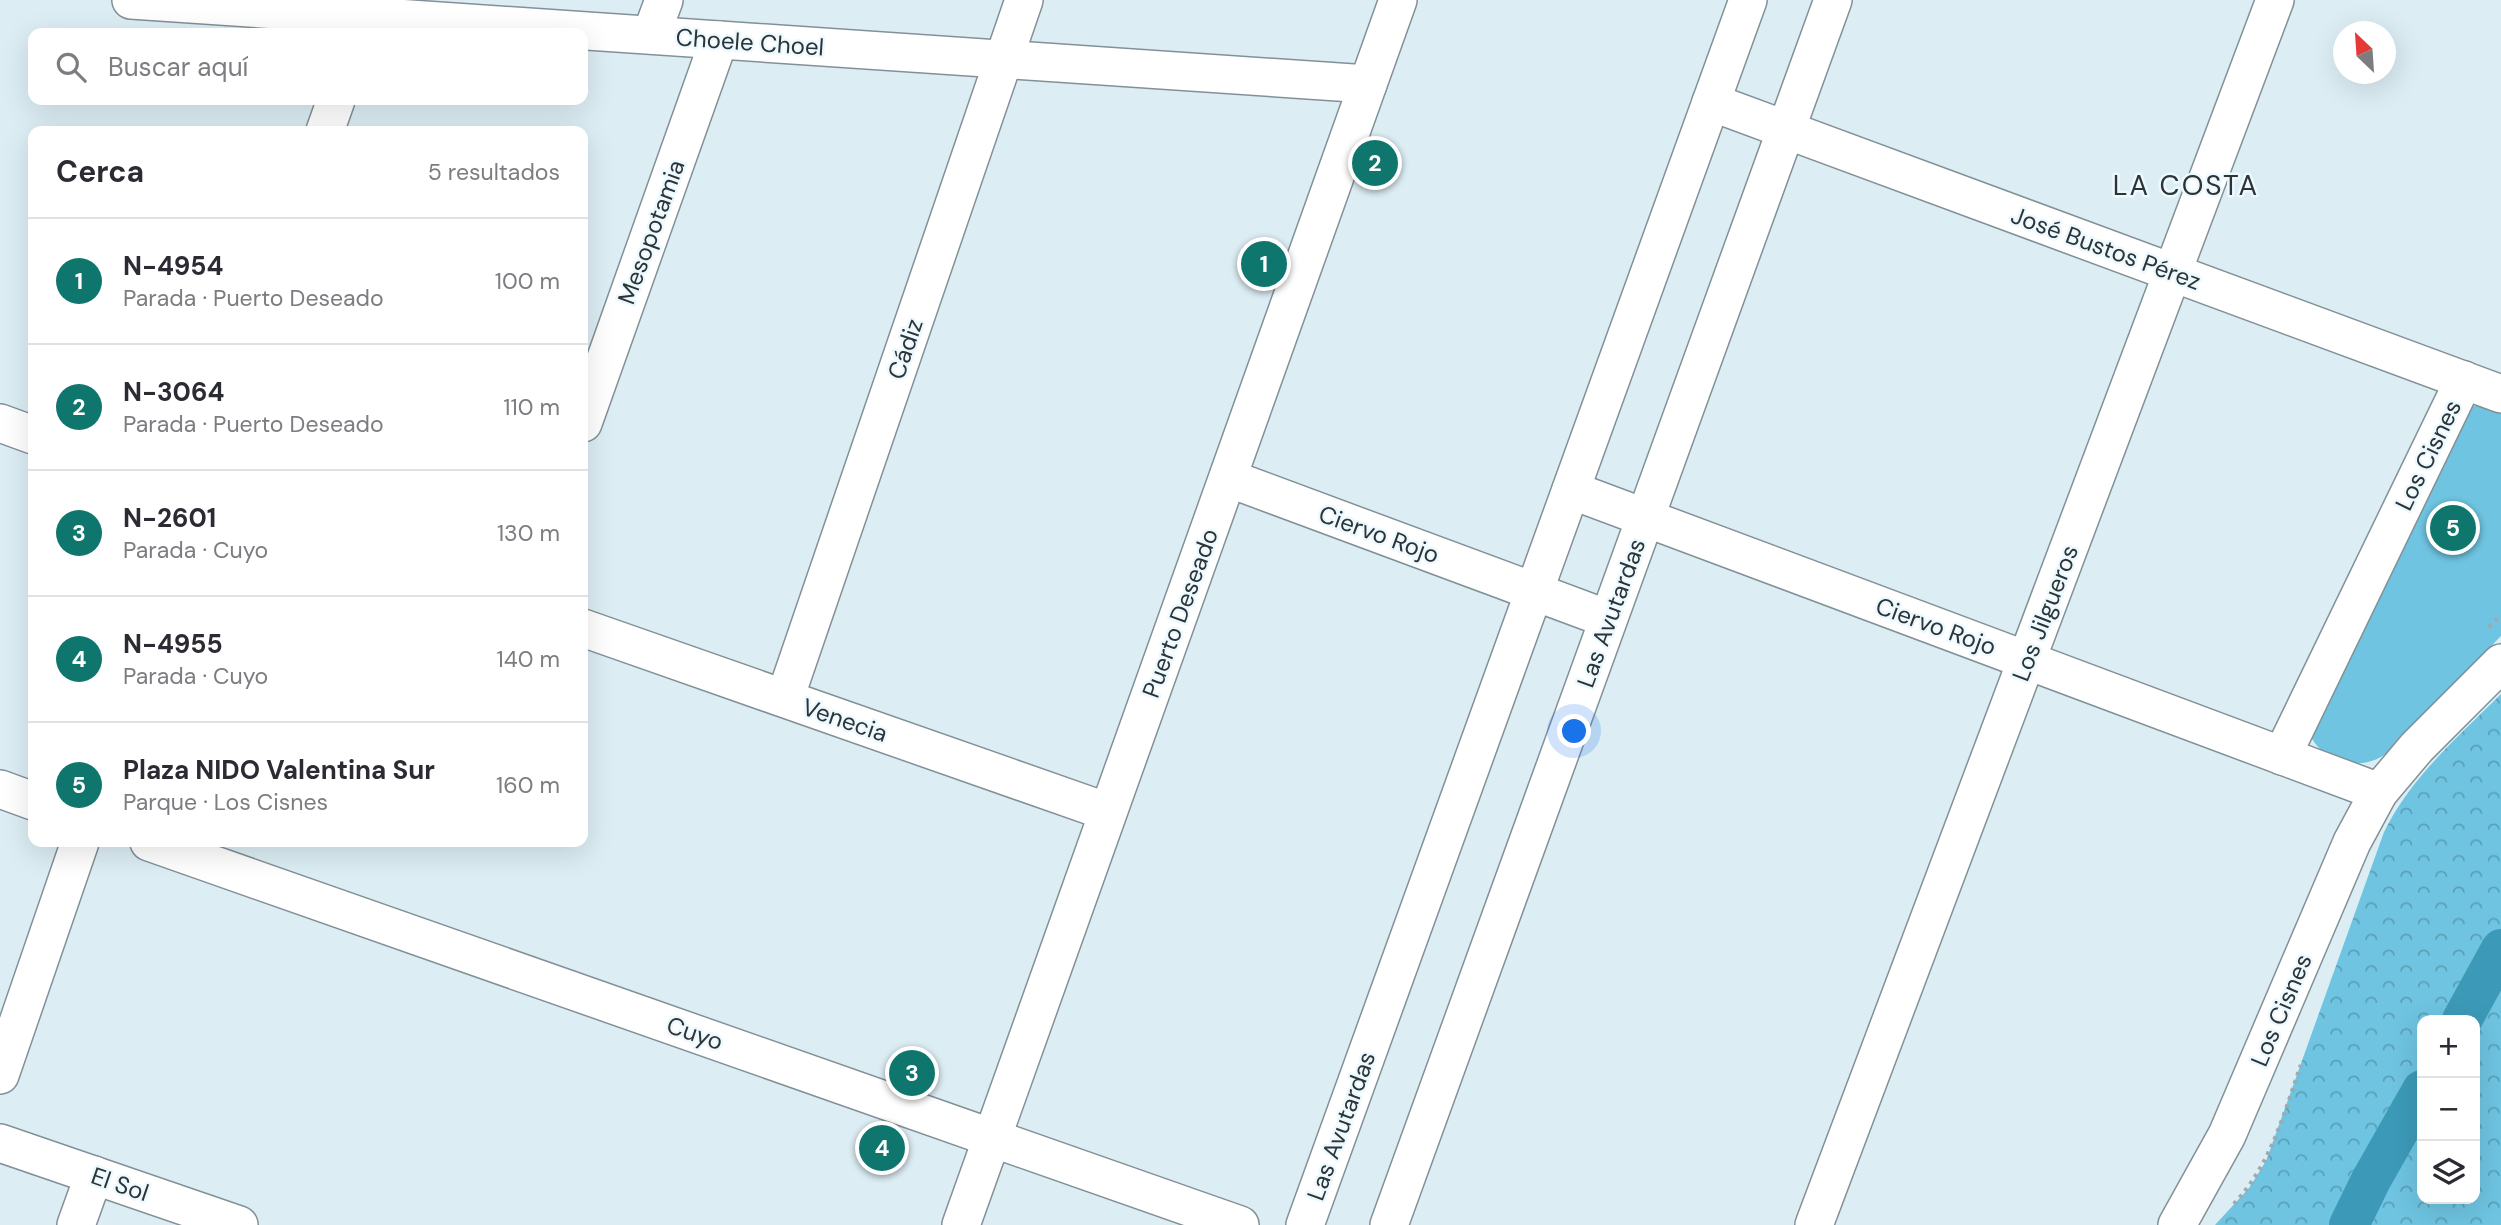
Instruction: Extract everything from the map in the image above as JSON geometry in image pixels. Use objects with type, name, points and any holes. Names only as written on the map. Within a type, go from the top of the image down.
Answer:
[{"type":"street","name":"Choele Choel","points":[[131,0],[362,24],[467,28]]},
{"type":"street","points":[[651,35],[664,0]]},
{"type":"street","name":"Cádiz","points":[[785,698],[1024,0]]},
{"type":"street","name":"Puerto Deseado","points":[[961,1225],[1398,0]]},
{"type":"street","name":"Las Avutardas","points":[[1305,1225],[1748,0]]},
{"type":"street","name":"Las Avutardas","points":[[1389,1225],[1833,0]]},
{"type":"street","name":"Los Jilgueros","points":[[1814,1225],[2275,0]]},
{"type":"street","name":"Choele Choel","points":[[588,33],[1368,84]]},
{"type":"street","name":"Mesopotamia","points":[[588,409],[719,40]]},
{"type":"street","name":"José Bustos Pérez","points":[[1711,102],[2501,394]]},
{"type":"street","points":[[327,126],[334,105]]},
{"type":"street","name":"Los Cisnes","points":[[2282,756],[2464,380]]},
{"type":"street","points":[[0,423],[28,433]]},
{"type":"street","name":"Ciervo Rojo","points":[[1228,478],[1608,620]]},
{"type":"street","name":"Ciervo Rojo","points":[[1571,490],[2379,792]]},
{"type":"street","name":"Venecia","points":[[588,630],[1108,812]]},
{"type":"street","name":"Los Cisnes","points":[[2177,1225],[2227,1135],[2353,842],[2379,792],[2492,649]]},
{"type":"street","points":[[0,789],[28,799]]},
{"type":"street","points":[[0,1075],[78,847]]},
{"type":"street","name":"Cuyo","points":[[163,847],[1240,1225]]},
{"type":"street","name":"El Sol","points":[[0,1143],[239,1225]]},
{"type":"street","points":[[76,1225],[94,1175]]},
{"type":"path","points":[[2492,649],[2501,615]]},
{"type":"green space","points":[[2483,404],[2501,410],[2501,636],[2387,753],[2367,762],[2335,759],[2326,754],[2311,737],[2470,407]]},
{"type":"green space","points":[[2501,694],[2501,1225],[2215,1225],[2249,1188],[2266,1161],[2384,832],[2408,793],[2452,742]]},
{"type":"waterway","points":[[2465,1015],[2501,949]]},
{"type":"waterway","points":[[2349,1225],[2417,1099]]},
{"type":"place","name":"N-3064","points":[[1375,163]]},
{"type":"place","name":"N-4954","points":[[1264,264]]},
{"type":"place","name":"Plaza NIDO Valentina Sur","points":[[2453,528]]},
{"type":"place","name":"N-2601","points":[[912,1073]]},
{"type":"place","name":"N-4955","points":[[882,1148]]},
{"type":"district","name":"LA COSTA","points":[[2186,185]]}]
